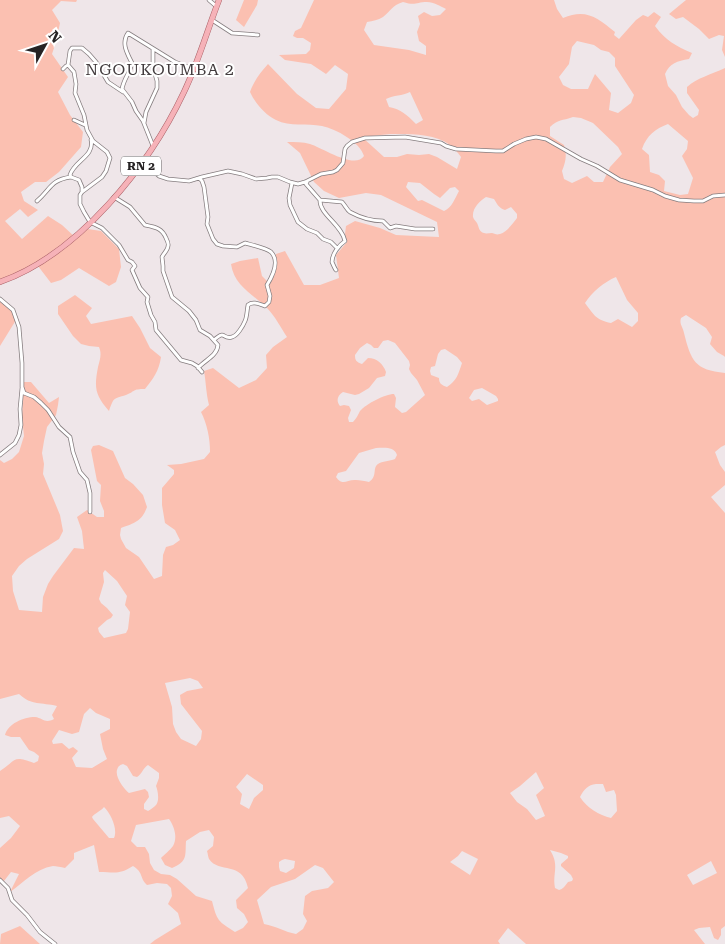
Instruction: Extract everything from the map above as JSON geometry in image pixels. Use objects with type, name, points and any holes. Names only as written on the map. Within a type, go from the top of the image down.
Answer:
[{"type":"main road","name":"RN 2","points":[[0,282],[22,272],[60,248],[90,222],[141,166],[177,106],[193,71],[218,3]]},
{"type":"street","points":[[209,0],[218,3]]},
{"type":"street","points":[[211,20],[232,33],[258,35]]},
{"type":"street","points":[[124,92],[122,89],[123,81],[132,63],[124,45],[128,33],[193,71]]},
{"type":"street","points":[[71,177],[72,170],[88,154],[92,142],[75,93],[74,72],[68,65],[72,48],[82,48],[96,62],[108,82],[124,92],[144,123],[154,147]]},
{"type":"street","points":[[144,123],[146,112],[157,88],[153,67],[153,49]]},
{"type":"street","points":[[62,69],[68,65]]},
{"type":"street","points":[[74,120],[85,125]]},
{"type":"street","points":[[82,192],[102,177],[110,158],[90,137]]},
{"type":"street","points":[[141,166],[149,167],[159,176],[168,179],[189,181],[228,172],[256,179],[278,177],[298,184],[321,174],[337,170],[343,163],[347,146],[352,142],[365,138],[405,137],[440,143],[456,149],[504,151],[514,144],[536,137],[546,139],[620,180],[653,190],[665,196],[679,200],[694,201],[725,194]]},
{"type":"street","points":[[37,201],[56,180],[71,177],[81,182],[80,204],[84,212],[90,222],[102,228],[119,244],[128,260],[134,264],[135,266],[132,270],[140,288],[148,298],[150,315],[155,322],[156,330],[181,360],[192,363],[202,372]]},
{"type":"street","points":[[199,178],[204,187],[208,217],[207,224],[217,244],[237,247],[245,243],[272,253],[275,260],[272,277],[267,285],[270,296],[269,302],[265,306],[253,302],[250,303],[248,305],[246,321],[236,334],[233,337],[222,334],[214,340]]},
{"type":"street","points":[[307,181],[306,184],[320,200],[321,207],[338,226],[344,237],[345,241],[337,248],[332,262],[336,270]]},
{"type":"street","points":[[292,183],[289,198],[290,206],[298,222],[307,229],[317,233],[323,239],[331,242],[337,248]]},
{"type":"street","points":[[114,197],[130,207],[145,225],[160,229],[169,244],[162,257],[163,271],[172,297],[189,311],[196,320],[200,330],[218,345],[218,349],[198,368]]},
{"type":"street","points":[[320,200],[342,202],[348,211],[366,219],[374,221],[383,220],[390,228],[396,226],[433,229]]},
{"type":"street","points":[[0,299],[13,310],[19,327],[22,363],[20,410],[22,424],[15,443],[0,455]]},
{"type":"street","points":[[22,387],[24,393],[34,397],[48,410],[70,437],[80,472],[87,480],[90,494],[90,512]]},
{"type":"street","points":[[0,880],[8,888],[12,900],[40,932],[55,944]]},
{"type":"shaded area","points":[[0,0],[77,0],[76,2],[61,1],[52,10],[60,23],[52,54],[68,77],[58,92],[70,115],[83,132],[81,147],[59,172],[46,182],[35,182],[21,192],[24,201],[38,210],[28,217],[20,209],[5,221],[22,239],[48,216],[62,225],[76,238],[88,229],[101,231],[119,249],[121,267],[116,282],[109,286],[79,268],[61,280],[51,283],[38,266],[0,285]]},
{"type":"shaded area","points":[[244,0],[258,0],[244,27],[236,20]]},
{"type":"shaded area","points":[[314,0],[554,0],[563,18],[578,14],[591,16],[603,22],[615,32],[614,35],[619,39],[636,20],[643,15],[648,17],[654,12],[661,17],[655,26],[663,36],[692,53],[689,59],[672,65],[665,74],[668,86],[676,95],[682,107],[693,118],[698,115],[699,110],[687,93],[687,87],[725,68],[725,357],[710,344],[712,337],[706,328],[686,315],[681,318],[680,322],[689,351],[696,362],[707,369],[725,373],[725,445],[715,452],[725,472],[725,485],[711,497],[725,513],[725,926],[721,929],[721,935],[718,940],[714,938],[710,927],[694,930],[705,944],[526,944],[508,928],[498,941],[500,944],[150,944],[181,924],[178,913],[168,904],[172,896],[171,888],[167,884],[147,885],[139,871],[133,866],[120,872],[99,872],[94,845],[74,853],[74,859],[65,868],[53,866],[41,870],[10,892],[19,874],[11,872],[4,881],[0,879],[0,848],[20,826],[9,816],[0,818],[0,771],[15,760],[22,759],[34,763],[38,761],[39,756],[29,750],[20,737],[5,735],[13,724],[26,718],[35,717],[48,721],[54,719],[52,715],[57,706],[33,702],[19,694],[0,699],[0,460],[4,463],[12,459],[19,452],[24,436],[22,417],[24,382],[31,382],[49,403],[59,397],[56,415],[47,427],[42,453],[43,474],[60,515],[63,531],[59,539],[27,559],[12,576],[13,591],[19,610],[42,612],[43,597],[53,576],[74,548],[84,549],[82,531],[77,517],[87,510],[97,517],[104,517],[100,501],[101,485],[97,481],[91,450],[93,446],[99,445],[113,451],[125,478],[143,495],[147,507],[145,512],[137,521],[121,528],[120,535],[126,548],[139,557],[154,579],[162,576],[163,555],[166,547],[180,540],[175,530],[165,523],[162,488],[174,474],[174,470],[167,465],[204,459],[210,452],[208,431],[201,412],[209,405],[204,371],[213,368],[239,388],[256,380],[267,368],[266,355],[273,347],[287,337],[270,311],[240,284],[231,264],[258,258],[262,276],[270,284],[275,274],[276,254],[285,251],[304,285],[320,285],[339,278],[336,255],[347,242],[346,226],[355,221],[396,235],[439,237],[437,222],[381,195],[366,193],[339,198],[324,191],[314,182],[300,153],[287,142],[310,144],[338,157],[354,161],[360,160],[364,156],[362,151],[353,141],[328,128],[276,120],[264,112],[255,100],[250,92],[253,84],[268,64],[297,94],[316,108],[329,109],[346,89],[348,74],[335,65],[326,74],[311,64],[285,60],[279,55],[306,54],[310,50],[311,43],[303,38],[293,36],[295,31],[301,28]],"holes":[[[403,2],[413,4],[427,2],[435,3],[446,9],[440,15],[432,16],[424,12],[418,16],[420,24],[417,32],[419,41],[426,46],[426,55],[409,50],[374,45],[364,30],[367,22],[383,17]],[[577,41],[594,45],[601,50],[609,52],[615,58],[615,66],[634,95],[631,103],[618,113],[609,110],[611,93],[595,74],[588,89],[571,89],[563,85],[559,77],[569,64],[572,47]],[[410,92],[423,120],[416,124],[404,113],[389,107],[386,99]],[[573,117],[593,123],[618,147],[622,154],[610,167],[603,182],[594,182],[587,176],[572,183],[564,179],[562,171],[566,158],[564,145],[550,136],[550,127],[560,120]],[[668,124],[688,141],[687,149],[682,156],[693,178],[688,194],[680,195],[664,191],[665,181],[659,175],[650,172],[649,155],[642,149],[652,133]],[[390,134],[429,136],[444,141],[461,157],[457,169],[429,154],[407,154],[397,157],[384,157],[362,137]],[[408,182],[420,183],[440,198],[450,188],[455,187],[459,191],[451,205],[444,211],[422,200],[418,201],[406,187]],[[486,197],[494,199],[498,206],[505,210],[511,207],[517,214],[517,218],[503,233],[485,233],[480,230],[473,217],[477,205]],[[616,277],[627,300],[638,313],[638,321],[632,327],[618,319],[611,323],[596,316],[585,303],[599,288]],[[388,340],[395,343],[409,361],[409,369],[425,395],[406,412],[402,413],[395,407],[396,398],[394,394],[386,396],[367,405],[360,411],[353,422],[349,422],[348,418],[351,410],[349,406],[340,406],[339,395],[343,392],[359,394],[369,388],[377,378],[385,376],[385,369],[377,360],[368,358],[362,364],[356,360],[355,355],[367,343],[374,348],[378,348],[383,341]],[[445,349],[462,363],[457,377],[447,387],[441,384],[439,378],[431,375],[431,367],[435,366],[438,354],[441,350]],[[482,388],[496,396],[498,401],[487,405],[479,399],[472,401],[469,398],[474,390]],[[376,448],[391,449],[396,452],[395,459],[382,462],[376,466],[372,480],[369,482],[361,480],[341,482],[336,477],[338,473],[346,471],[359,453]],[[105,570],[117,581],[127,596],[125,605],[130,612],[126,633],[104,638],[98,628],[113,615],[99,599]],[[190,678],[198,681],[203,688],[187,691],[180,695],[181,704],[202,731],[201,739],[196,746],[181,739],[173,724],[172,707],[165,683]],[[90,708],[110,719],[110,729],[100,734],[107,759],[92,768],[76,767],[72,758],[78,751],[73,747],[69,749],[62,743],[53,744],[52,741],[59,730],[72,734],[79,732],[84,714]],[[123,764],[127,766],[133,776],[137,777],[148,765],[159,773],[156,786],[158,799],[154,807],[148,811],[144,809],[144,804],[149,797],[145,789],[129,793],[125,789],[117,776],[119,766]],[[536,772],[544,788],[536,795],[545,816],[536,820],[527,809],[517,802],[510,793]],[[247,774],[263,785],[263,790],[254,798],[249,809],[240,804],[242,794],[236,787]],[[603,784],[606,792],[614,790],[617,811],[611,818],[594,811],[583,801],[580,797],[586,788],[591,785]],[[104,807],[113,822],[114,838],[109,838],[92,817]],[[169,819],[175,832],[175,839],[172,848],[161,858],[165,865],[172,868],[181,863],[185,857],[186,841],[200,832],[209,830],[214,837],[213,846],[207,851],[209,859],[218,866],[236,870],[245,879],[248,888],[236,900],[237,908],[244,914],[248,922],[243,928],[235,932],[225,925],[217,917],[212,901],[196,896],[177,879],[154,870],[145,847],[137,847],[131,841],[136,825]],[[550,850],[568,856],[561,866],[573,879],[559,890],[555,888],[555,861]],[[462,851],[478,859],[470,875],[450,862]],[[285,859],[295,861],[294,868],[286,873],[280,871],[279,862]],[[711,861],[717,873],[693,885],[687,875]],[[315,865],[323,868],[334,882],[328,888],[312,891],[305,896],[303,914],[307,921],[303,929],[296,934],[264,924],[257,900],[271,887],[295,879]]]},
{"type":"shaded area","points":[[686,0],[725,0],[725,57],[722,50],[724,36],[719,35],[709,39],[683,17],[676,19],[669,14]]},
{"type":"shaded area","points":[[75,295],[92,308],[86,316],[91,324],[132,316],[150,348],[161,357],[159,367],[145,389],[136,390],[116,398],[109,411],[98,396],[96,386],[101,354],[99,347],[81,344],[58,314],[58,306]]},
{"type":"shaded area","points":[[0,297],[14,310],[16,320],[0,346]]},
{"type":"shaded area","points":[[20,926],[40,944],[0,944],[1,934]]},
{"type":"district","name":"NGOUKOUMBA 2","points":[[160,69]]}]
